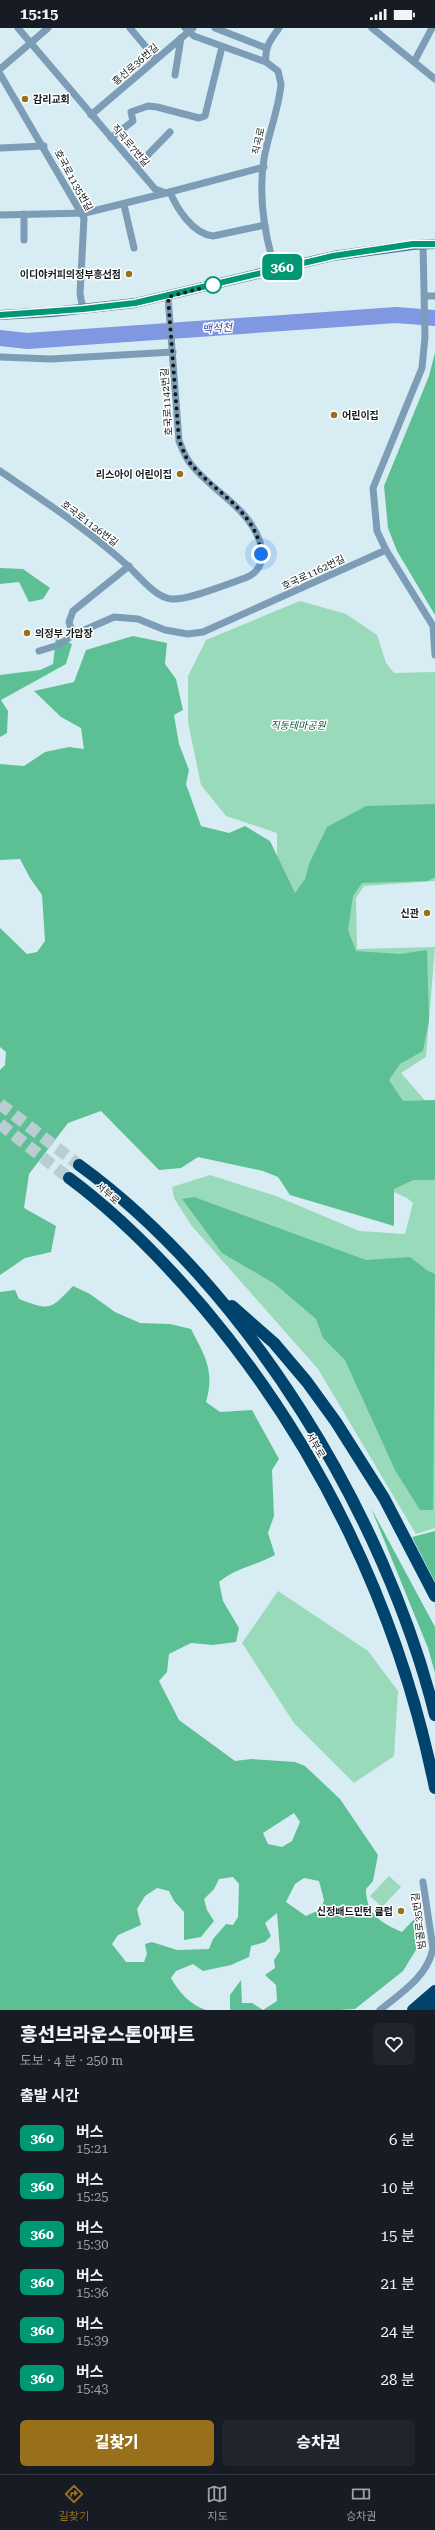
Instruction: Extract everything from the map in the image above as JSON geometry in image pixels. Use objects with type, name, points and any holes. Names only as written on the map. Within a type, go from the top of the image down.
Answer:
[{"type":"highway","name":"서부로","points":[[79,1165],[144,1219],[200,1278],[235,1319],[278,1375],[343,1480],[386,1570],[417,1653],[435,1715]]},
{"type":"highway","name":"서부로","points":[[69,1178],[132,1230],[174,1273],[223,1331],[291,1426],[351,1534],[392,1633],[414,1700],[435,1788]]},
{"type":"highway","points":[[200,1278],[274,1343],[307,1382],[336,1422],[384,1498],[435,1596]]},
{"type":"highway","points":[[413,2010],[435,1991]]},
{"type":"highway","points":[[428,2010],[435,2004]]},
{"type":"street","name":"직곡로7번길","points":[[18,28],[155,189],[168,193]]},
{"type":"street","points":[[0,69],[48,28]]},
{"type":"street","points":[[130,28],[156,59]]},
{"type":"street","points":[[215,28],[266,48]]},
{"type":"street","points":[[189,29],[194,36],[266,62],[266,48],[279,28]]},
{"type":"street","points":[[372,28],[382,31],[414,62],[435,79]]},
{"type":"street","points":[[414,62],[432,28]]},
{"type":"street","name":"흥선로36번길","points":[[91,115],[181,38],[189,29]]},
{"type":"street","points":[[175,75],[181,38]]},
{"type":"street","points":[[112,138],[133,121],[131,112],[148,106],[199,118],[205,116],[222,47]]},
{"type":"street","name":"직곡로","points":[[266,62],[278,71],[281,84],[264,167],[262,215],[275,269]]},
{"type":"street","name":"호국로1135번길","points":[[0,74],[44,146],[81,213],[85,224],[80,294],[83,309]]},
{"type":"street","points":[[136,166],[170,132]]},
{"type":"street","points":[[0,148],[44,146]]},
{"type":"street","points":[[0,215],[81,213],[124,205],[264,167]]},
{"type":"street","points":[[168,193],[177,208],[205,235],[212,236],[265,225]]},
{"type":"street","points":[[124,205],[134,248]]},
{"type":"street","points":[[24,214],[24,240]]},
{"type":"street","points":[[0,314],[83,309],[168,297],[275,269],[333,256],[423,244],[435,244]]},
{"type":"street","points":[[423,244],[426,337],[422,368],[373,488],[377,531],[386,550],[433,626],[435,655]]},
{"type":"street","points":[[425,296],[435,296]]},
{"type":"street","name":"호국로1142번길","points":[[162,597],[173,599],[201,592],[254,574],[262,564],[260,543],[254,531],[236,505],[189,463],[179,441],[168,297]]},
{"type":"street","points":[[0,357],[51,359],[173,352]]},
{"type":"street","name":"호국로1126번길","points":[[0,471],[59,512],[129,566],[162,597]]},
{"type":"street","name":"호국로1162번길","points":[[39,651],[60,645],[73,635],[114,617],[138,619],[164,630],[188,634],[203,632],[386,550]]},
{"type":"street","points":[[73,635],[68,622],[73,611],[129,566]]},
{"type":"street","name":"범골로35번길","points":[[380,2010],[413,1982],[431,1958],[432,1948],[423,1882]]},
{"type":"green space","points":[[435,353],[435,615],[397,551],[388,528],[384,486],[429,376]]},
{"type":"green space","points":[[0,568],[23,569],[50,588],[43,599],[29,602],[19,582],[0,584]]},
{"type":"green space","name":"직동테마공원","points":[[300,601],[346,614],[377,635],[386,663],[394,673],[435,672],[435,881],[364,886],[356,898],[357,949],[435,947],[426,1057],[401,1073],[435,1112],[435,1528],[416,1534],[318,1369],[191,1225],[174,1198],[172,1187],[210,1175],[276,1196],[359,1231],[405,1234],[413,1203],[407,1198],[367,1180],[277,883],[277,833],[226,816],[201,785],[188,722],[188,676],[206,640]]},
{"type":"green space","points":[[133,636],[167,643],[165,664],[176,679],[183,710],[174,715],[179,744],[189,770],[186,784],[201,826],[229,833],[245,826],[270,841],[295,893],[305,879],[309,864],[327,827],[366,806],[435,804],[435,877],[428,881],[362,883],[353,896],[348,930],[356,951],[400,954],[427,950],[429,1020],[423,1051],[400,1064],[389,1080],[403,1101],[435,1100],[435,1178],[434,1180],[413,1180],[394,1189],[394,1226],[290,1195],[278,1177],[263,1171],[198,1157],[181,1168],[159,1170],[101,1111],[68,1123],[29,1174],[24,1208],[56,1226],[51,1252],[25,1258],[0,1275],[0,1070],[5,1065],[6,1052],[0,1047],[0,928],[27,954],[37,952],[45,941],[42,895],[30,878],[20,859],[0,860],[0,764],[24,766],[45,752],[69,747],[84,749],[81,728],[61,717],[34,691],[74,682],[86,650]]},
{"type":"green space","points":[[56,637],[72,644],[66,664],[1,700],[8,711],[7,733],[0,737],[0,675],[40,670],[53,664]]},
{"type":"green space","points":[[194,1197],[366,1260],[410,1257],[428,1271],[435,1274],[433,1510],[420,1510],[395,1470],[345,1360],[323,1338],[316,1319],[275,1284],[222,1253],[182,1199]]},
{"type":"green space","points":[[73,1286],[90,1294],[115,1312],[140,1323],[170,1324],[191,1329],[201,1347],[209,1372],[209,1391],[206,1402],[220,1412],[252,1410],[279,1459],[272,1470],[274,1516],[268,1533],[275,1555],[239,1570],[219,1582],[223,1601],[239,1628],[236,1642],[213,1645],[191,1643],[169,1654],[167,1672],[159,1681],[179,1720],[235,1761],[251,1759],[295,1762],[305,1766],[340,1799],[378,1855],[373,1881],[366,1889],[367,1898],[372,1911],[381,1921],[402,1932],[419,1914],[419,1945],[403,1971],[355,2009],[263,2010],[277,2001],[276,1985],[265,1975],[275,1968],[274,1960],[280,1951],[277,1913],[265,1923],[271,1936],[265,1942],[251,1946],[249,1957],[231,1965],[203,1971],[193,1964],[176,1971],[171,1978],[178,1988],[195,2005],[206,2010],[0,2010],[0,1292],[15,1290],[19,1299],[38,1305],[49,1306],[59,1300]],"holes":[[[294,1813],[300,1822],[292,1841],[282,1847],[268,1844],[263,1833]],[[233,1877],[239,1884],[238,1917],[233,1925],[226,1924],[213,1939],[209,1949],[177,1950],[152,1942],[145,1944],[147,1954],[144,1962],[126,1962],[112,1944],[118,1935],[141,1925],[137,1909],[145,1896],[157,1888],[169,1891],[174,1901],[184,1912],[184,1940],[201,1937],[214,1921],[207,1910],[204,1899],[214,1889],[219,1879]],[[304,1878],[319,1881],[324,1900],[321,1909],[306,1916],[286,1902],[295,1884]]]},
{"type":"green space","points":[[371,1508],[435,1627],[435,1673],[428,1648]]},
{"type":"green space","points":[[435,1531],[435,1582],[412,1537]]},
{"type":"green space","points":[[278,1591],[368,1651],[398,1691],[394,1756],[354,1783],[294,1723],[242,1643]]},
{"type":"green space","points":[[389,1876],[401,1887],[382,1907],[370,1896]]},
{"type":"green space","points":[[241,1980],[242,2003],[252,2003],[263,2010],[230,2010],[230,1995]]},
{"type":"waterway","name":"백석천","points":[[0,338],[27,341],[396,315],[435,318]]},
{"type":"tunnel","points":[[0,1104],[79,1165]]},
{"type":"tunnel","points":[[0,1124],[69,1178]]},
{"type":"bus line","name":"360","points":[[0,315],[53,312],[135,303],[168,297],[275,269],[333,256],[413,244],[435,244]]},
{"type":"place","name":"감리교회","points":[[25,99]]},
{"type":"place","name":"이디야커피의정부흥선점","points":[[129,274]]},
{"type":"place","name":"어린이집","points":[[334,415]]},
{"type":"place","name":"리스아이 어린이집","points":[[180,474]]},
{"type":"place","name":"의정부 가압장","points":[[27,633]]},
{"type":"place","name":"신관","points":[[427,913]]},
{"type":"place","name":"신정배드민턴 클럽","points":[[401,1911]]},
{"type":"route","points":[[213,285],[168,297],[179,441],[189,463],[236,505],[254,531],[260,543],[261,554]]}]
